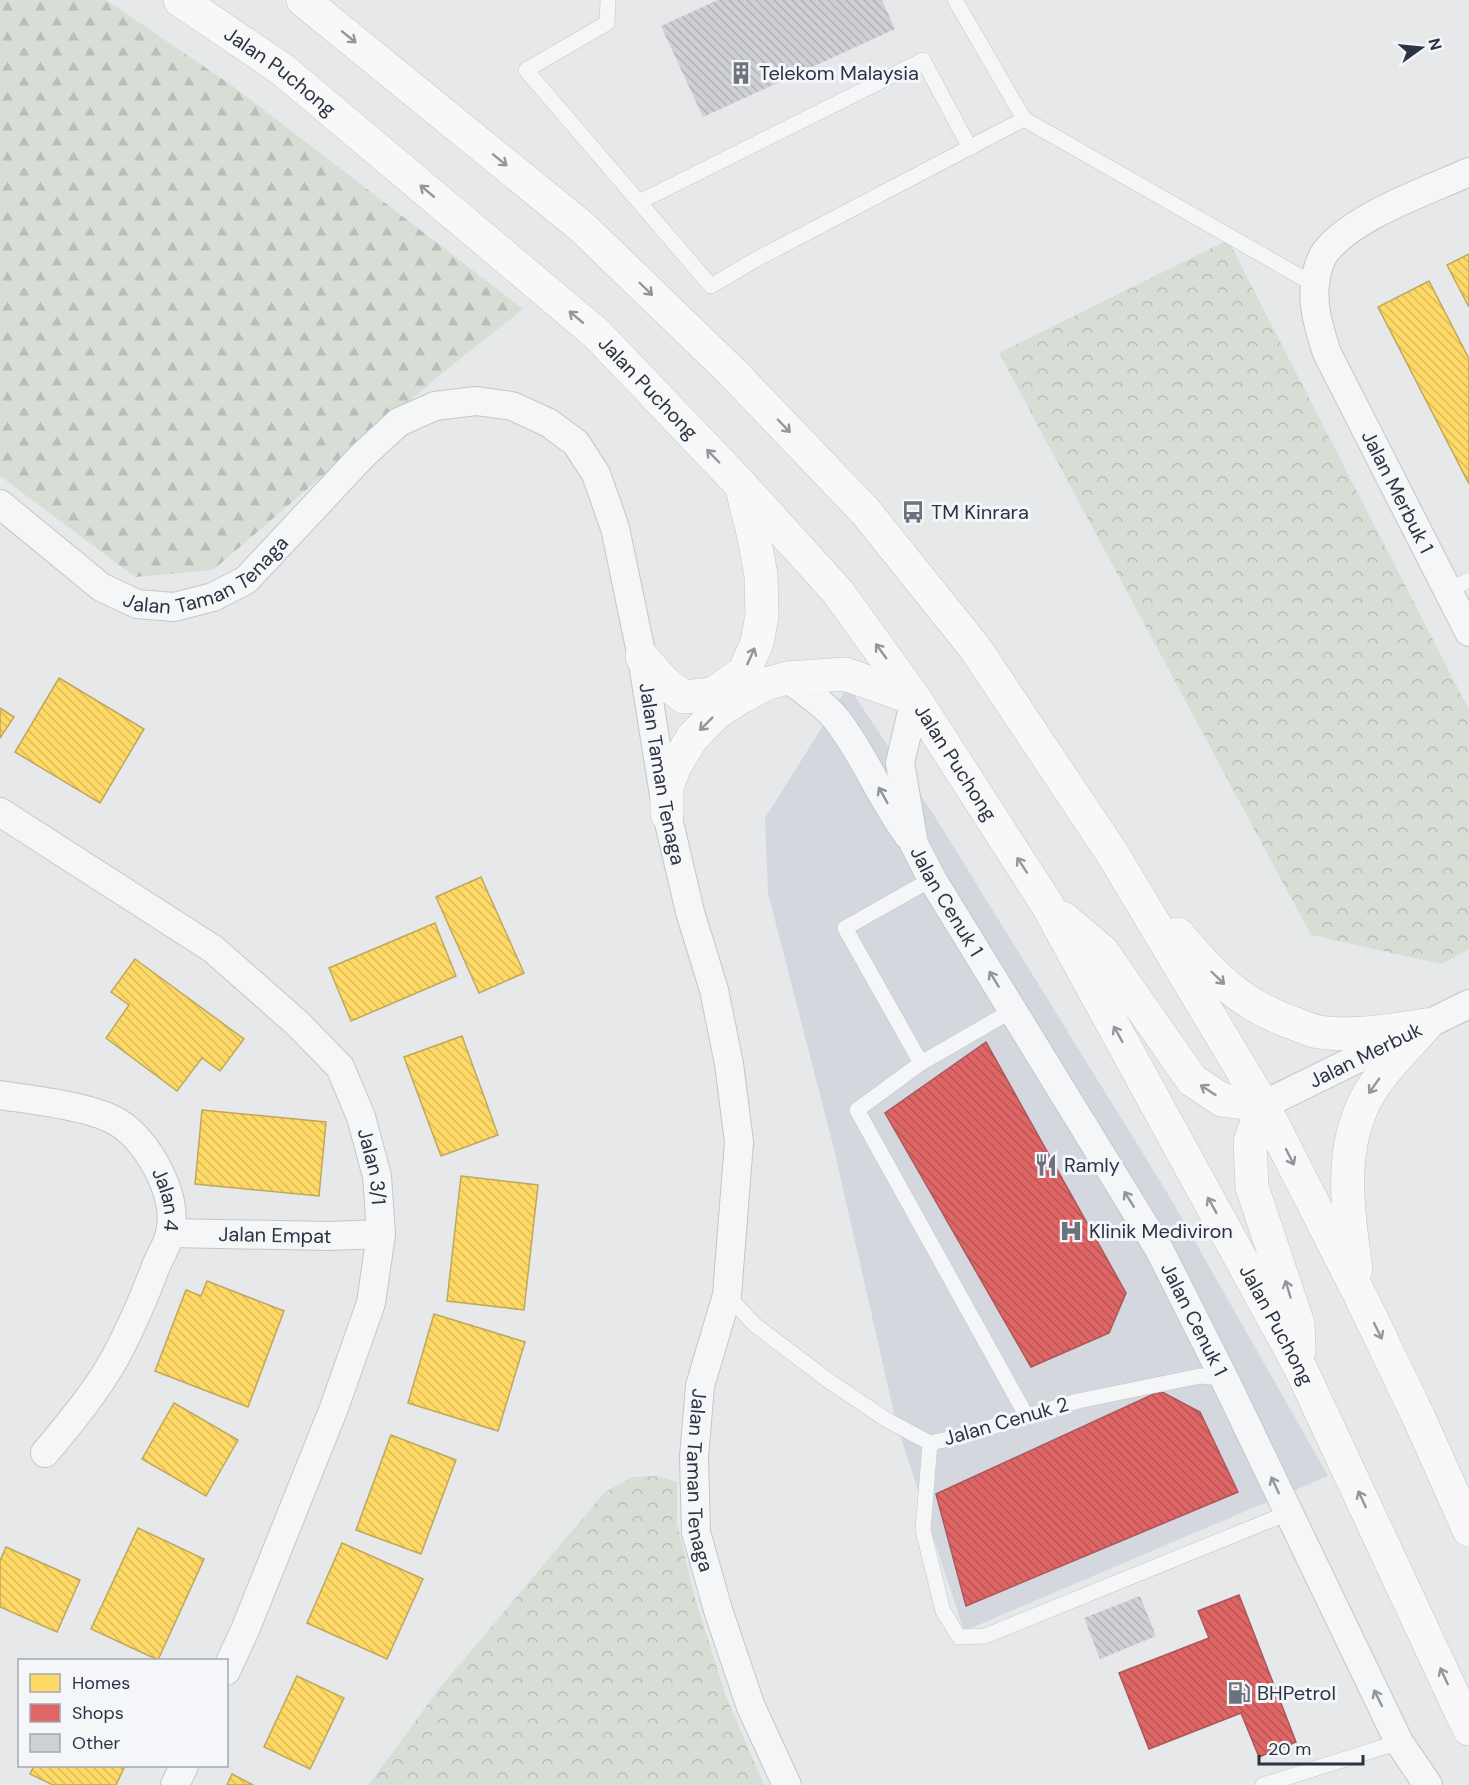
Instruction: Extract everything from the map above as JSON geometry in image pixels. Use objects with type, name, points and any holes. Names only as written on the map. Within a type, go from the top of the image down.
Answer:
[{"type":"main road","name":"Jalan Puchong","points":[[180,0],[283,70],[597,334],[741,485],[838,592],[915,699],[1048,906],[1300,1367],[1469,1729]]},
{"type":"main road","points":[[303,0],[582,227],[732,372],[858,503],[975,648],[1112,853],[1263,1105],[1360,1294],[1469,1530]]},
{"type":"main road","points":[[642,657],[664,682],[684,697],[713,694],[744,672],[757,643],[762,615],[761,575],[741,485]]},
{"type":"main road","points":[[667,814],[667,787],[675,766],[692,738],[716,714],[766,684],[787,678],[845,674],[915,699]]},
{"type":"main road","points":[[1112,853],[1197,957],[1236,995],[1269,1015],[1319,1032],[1377,1032],[1426,1025]]},
{"type":"main road","points":[[1048,906],[1102,951],[1191,1080],[1222,1100],[1263,1105]]},
{"type":"main road","points":[[1360,1294],[1349,1216],[1348,1165],[1353,1128],[1368,1096],[1384,1071],[1426,1025]]},
{"type":"main road","points":[[1263,1105],[1250,1142],[1252,1187],[1298,1324],[1300,1367]]},
{"type":"street","points":[[1315,285],[1319,266],[1326,251],[1347,232],[1364,220],[1469,172]]},
{"type":"street","name":"Jalan Merbuk 1","points":[[1315,285],[1318,324],[1327,353],[1459,586],[1469,632]]},
{"type":"street","name":"Jalan Taman Tenaga","points":[[0,504],[101,587],[137,604],[174,607],[213,597],[246,580],[363,454],[399,422],[435,406],[476,401],[512,406],[549,423],[576,443],[596,474],[615,528],[642,657],[667,814],[690,912],[714,990],[729,1064],[739,1142],[727,1296],[700,1386],[694,1457],[696,1532],[718,1610],[751,1707],[788,1785]]},
{"type":"street","points":[[787,678],[836,718],[859,752],[901,827],[914,844]]},
{"type":"street","name":"Jalan Cenuk 1","points":[[915,699],[900,763],[914,844],[932,879],[1159,1249],[1224,1378],[1399,1742],[1428,1785]]},
{"type":"street","name":"Jalan 3/1","points":[[0,812],[213,949],[298,1024],[340,1067],[361,1117],[376,1176],[381,1234],[371,1303],[342,1387],[245,1630],[228,1667]]},
{"type":"street","name":"Jalan Merbuk","points":[[1263,1105],[1469,1004]]},
{"type":"street","name":"Jalan 4","points":[[0,1095],[64,1105],[118,1122],[135,1136],[153,1160],[167,1191],[171,1213],[170,1233],[139,1312],[114,1359],[87,1401],[45,1453]]},
{"type":"street","name":"Jalan Empat","points":[[170,1233],[328,1236],[381,1234]]},
{"type":"street","points":[[175,1785],[184,1767]]},
{"type":"lane","points":[[608,0],[607,23],[526,70],[711,286],[755,260],[1024,119]]},
{"type":"lane","points":[[955,0],[1024,119],[1315,285]]},
{"type":"lane","points":[[639,202],[923,60],[970,148]]},
{"type":"lane","points":[[921,1063],[845,928],[932,879]]},
{"type":"lane","points":[[1013,1010],[921,1063],[857,1110],[1026,1415]]},
{"type":"lane","name":"Jalan Cenuk 2","points":[[727,1296],[755,1325],[829,1381],[887,1420],[930,1443],[958,1437],[1078,1401],[1168,1381],[1200,1376],[1224,1378]]},
{"type":"lane","points":[[930,1443],[923,1530],[943,1611],[958,1637],[985,1636],[1288,1513]]},
{"type":"lane","points":[[1263,1785],[1399,1742]]},
{"type":"shaded area","points":[[848,686],[932,812],[1168,1194],[1328,1476],[964,1631],[897,1426],[834,1149],[768,893],[765,818]]},
{"type":"green space","points":[[0,0],[106,0],[234,87],[523,309],[436,378],[213,570],[135,577],[0,476]]},
{"type":"green space","points":[[1228,240],[1469,710],[1469,949],[1442,964],[1311,935],[999,353]]},
{"type":"green space","points":[[657,1476],[677,1482],[677,1524],[695,1598],[726,1697],[764,1785],[369,1785],[438,1690],[605,1492],[632,1477]]},
{"type":"building: Homes","points":[[1469,254],[1469,307],[1447,265]]},
{"type":"building: Homes","points":[[1429,281],[1469,359],[1469,484],[1378,307]]},
{"type":"building: Homes","points":[[59,678],[144,729],[100,803],[15,752]]},
{"type":"building: Homes","points":[[0,708],[14,717],[0,738]]},
{"type":"building: Homes","points":[[481,877],[524,973],[479,993],[436,897]]},
{"type":"building: Homes","points":[[435,923],[456,976],[351,1021],[329,968]]},
{"type":"building: Homes","points":[[135,959],[244,1039],[220,1071],[202,1058],[177,1091],[106,1038],[129,1005],[111,992]]},
{"type":"building: Homes","points":[[462,1036],[498,1135],[441,1156],[404,1057]]},
{"type":"building: Homes","points":[[202,1110],[326,1122],[319,1196],[195,1184]]},
{"type":"building: Homes","points":[[461,1176],[538,1185],[524,1310],[447,1301]]},
{"type":"building: Homes","points":[[207,1281],[284,1311],[248,1407],[155,1371],[186,1290],[201,1296]]},
{"type":"building: Homes","points":[[434,1314],[525,1342],[498,1431],[408,1403]]},
{"type":"building: Homes","points":[[174,1403],[238,1440],[206,1496],[142,1459]]},
{"type":"building: Homes","points":[[391,1435],[456,1460],[421,1554],[356,1530]]},
{"type":"building: Homes","points":[[138,1528],[204,1559],[158,1659],[91,1629]]},
{"type":"building: Homes","points":[[342,1543],[423,1579],[387,1659],[307,1623]]},
{"type":"building: Homes","points":[[6,1547],[80,1580],[57,1632],[0,1607],[0,1561]]},
{"type":"building: Homes","points":[[297,1676],[344,1698],[310,1769],[264,1747]]},
{"type":"building: Homes","points":[[34,1767],[125,1767],[116,1785],[53,1785],[30,1774]]},
{"type":"building: Homes","points":[[232,1774],[253,1785],[227,1785]]},
{"type":"building: Shops","points":[[986,1042],[1126,1293],[1109,1333],[1031,1367],[885,1113]]},
{"type":"building: Shops","points":[[1160,1391],[1200,1412],[1238,1492],[966,1606],[936,1494]]},
{"type":"building: Shops","points":[[1239,1595],[1296,1742],[1259,1757],[1241,1713],[1149,1749],[1119,1673],[1209,1638],[1198,1611]]},
{"type":"building: Other","name":"Telekom Malaysia","points":[[718,0],[882,0],[895,29],[703,117],[661,26]]},
{"type":"building: Other","points":[[1140,1596],[1156,1636],[1100,1659],[1084,1618]]},
{"type":"place","name":"Telekom Malaysia","points":[[741,73]]},
{"type":"place","name":"TM Kinrara","points":[[913,512]]},
{"type":"place","name":"Ramly","points":[[1046,1165]]},
{"type":"place","name":"Klinik Mediviron","points":[[1071,1231]]},
{"type":"place","name":"BHPetrol","points":[[1239,1693]]}]
